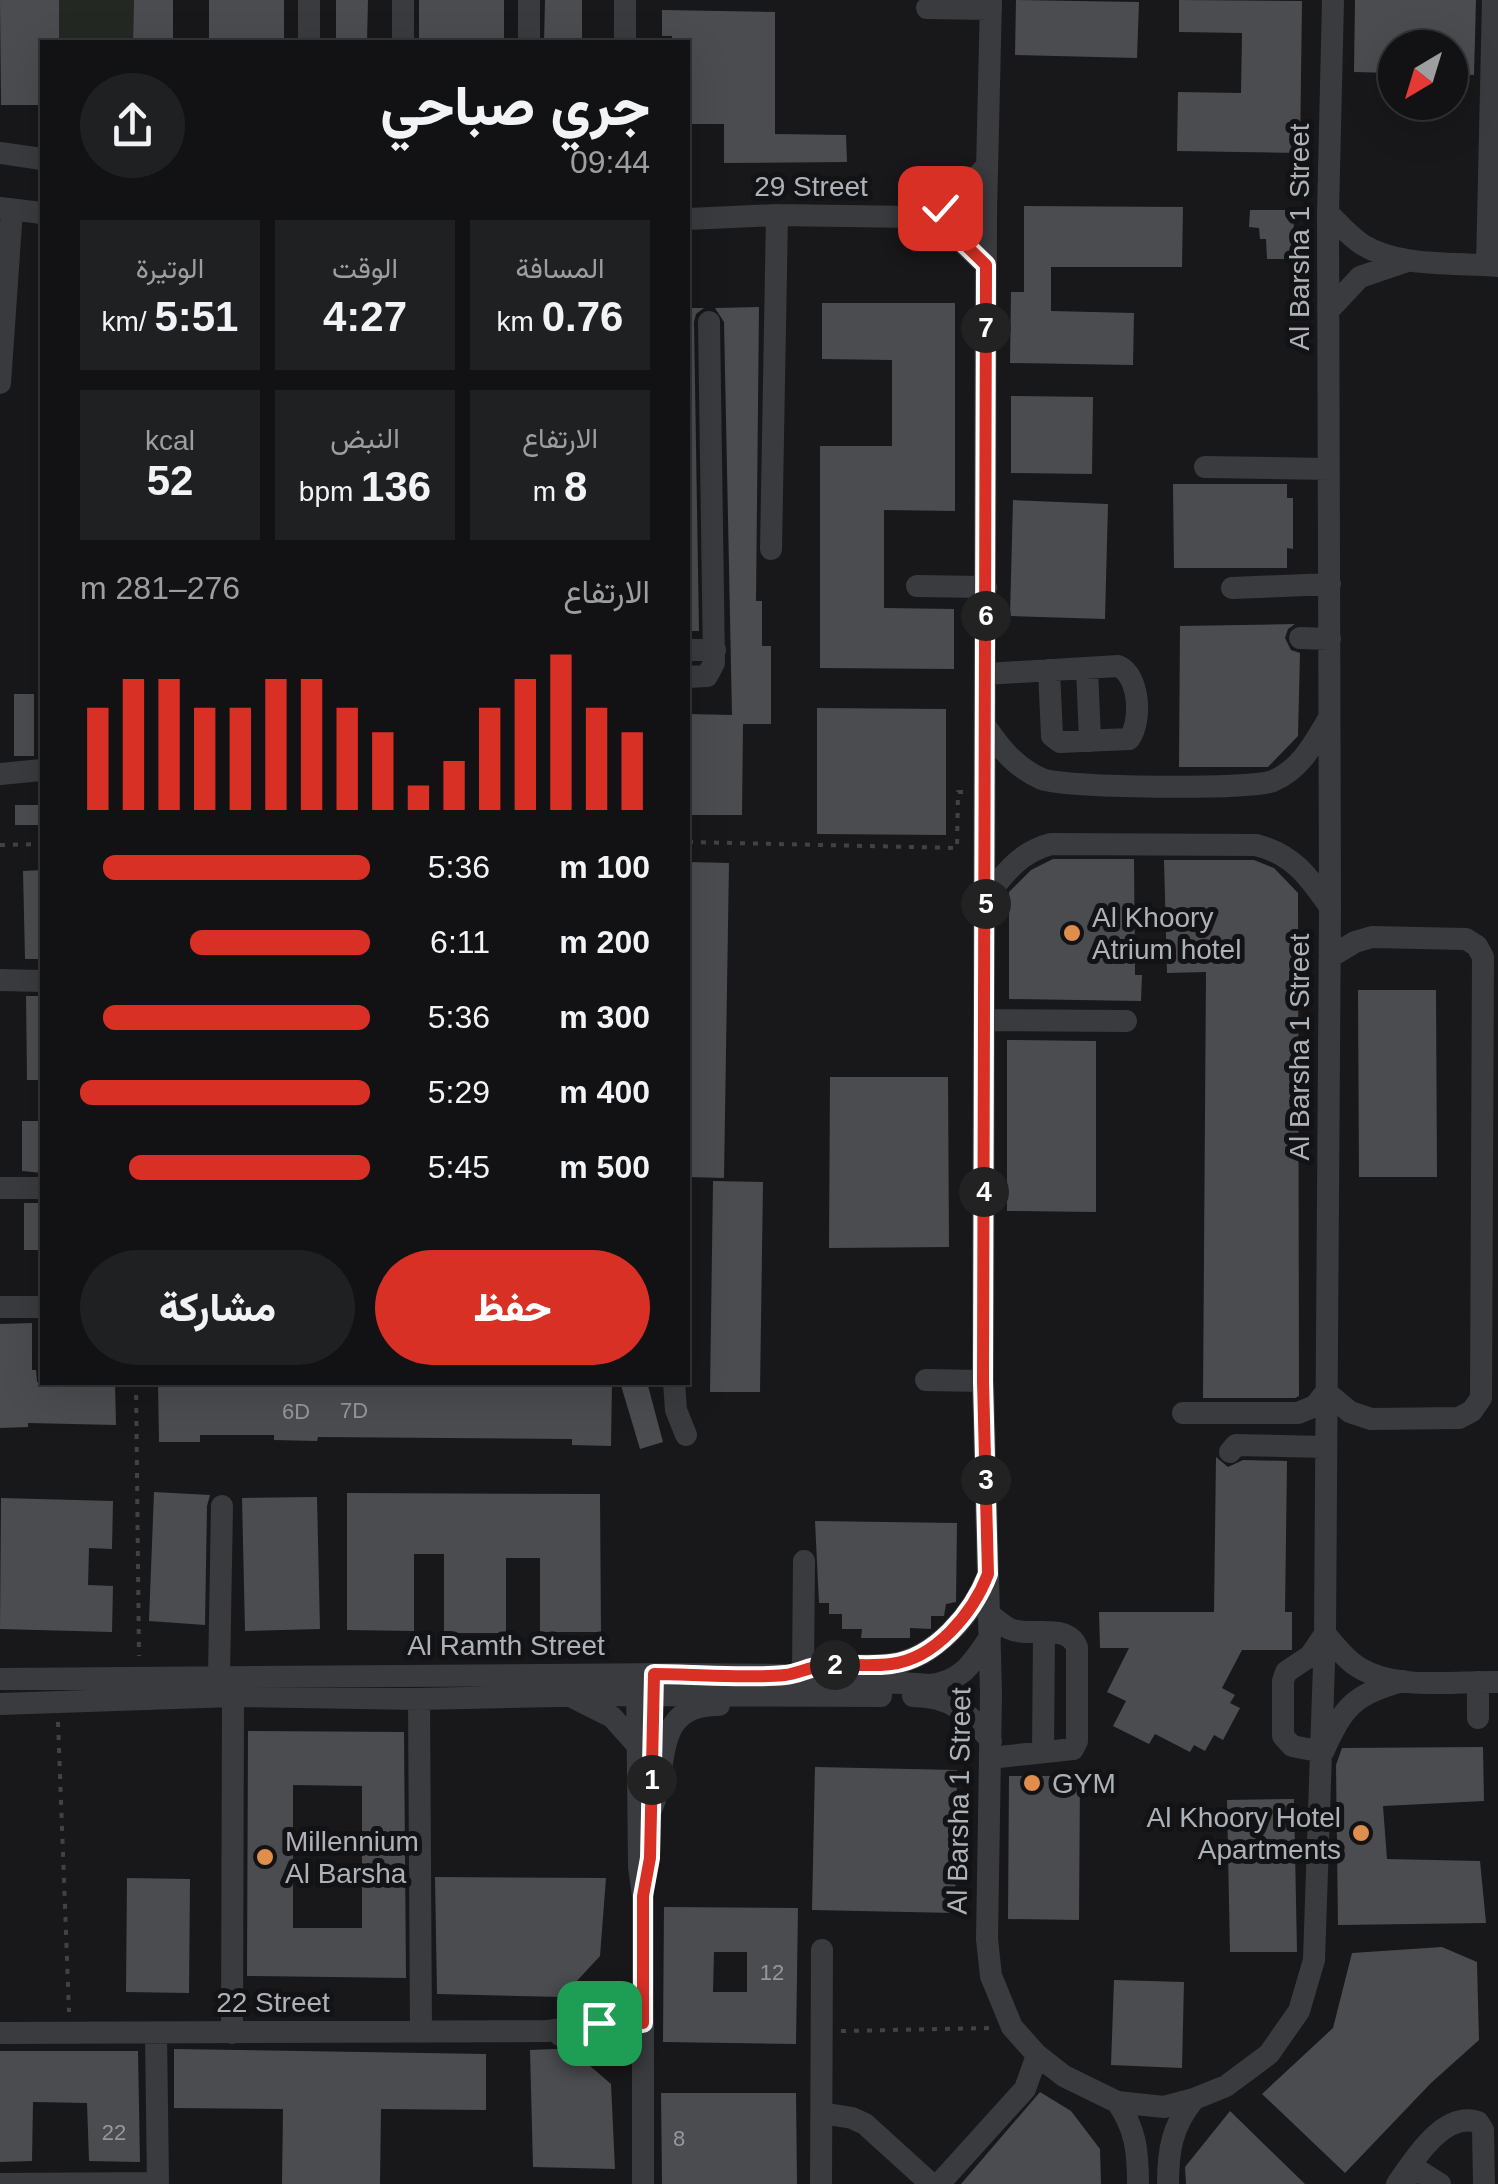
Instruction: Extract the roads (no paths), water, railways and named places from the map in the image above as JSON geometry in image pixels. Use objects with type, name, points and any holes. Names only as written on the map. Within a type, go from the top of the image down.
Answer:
[{"type":"street","points":[[309,40],[310,0]]},
{"type":"street","points":[[402,0],[403,40]]},
{"type":"street","points":[[529,0],[529,40]]},
{"type":"street","points":[[624,0],[625,40]]},
{"type":"street","name":"Al Barsha 1 Street","points":[[991,5],[986,168],[983,1381],[990,1625],[988,1958],[996,1994],[1012,2027],[1036,2055],[1064,2076],[1117,2102],[1148,2107],[1194,2100],[1226,2086],[1269,2054],[1299,2011],[1314,1960],[1324,1752],[1330,956],[1328,213],[1333,0]]},
{"type":"street","points":[[1328,213],[1362,244],[1378,252],[1410,260],[1492,266],[1493,0]]},
{"type":"street","points":[[927,8],[991,5]]},
{"type":"street","points":[[0,153],[40,159]]},
{"type":"street","name":"29 Street","points":[[915,217],[956,200],[986,168]]},
{"type":"street","points":[[0,383],[6,209],[40,213]]},
{"type":"street","points":[[771,549],[777,215]]},
{"type":"street","name":"29 Street","points":[[694,216],[915,217],[950,230],[986,265]]},
{"type":"street","points":[[1328,310],[1360,278],[1410,260]]},
{"type":"street","points":[[690,677],[702,678],[711,673],[714,650],[710,322]]},
{"type":"street","points":[[1205,467],[1328,475]]},
{"type":"street","points":[[1240,482],[1242,478],[1328,475]]},
{"type":"street","points":[[1255,570],[1259,576],[1330,581]]},
{"type":"street","points":[[1232,588],[1330,581]]},
{"type":"street","points":[[917,586],[986,587]]},
{"type":"street","points":[[1300,638],[1330,639]]},
{"type":"street","points":[[690,650],[714,650]]},
{"type":"street","points":[[986,674],[1049,670],[1118,666],[1127,670],[1134,680],[1136,730],[1130,739],[1060,742],[1052,736],[1049,670]]},
{"type":"street","points":[[1088,668],[1090,741]]},
{"type":"street","points":[[986,727],[1030,774],[1062,785],[1257,786],[1291,770],[1304,758],[1330,718]]},
{"type":"street","points":[[0,774],[40,770]]},
{"type":"street","points":[[986,897],[1017,860],[1051,844],[1256,845],[1286,855],[1299,865],[1330,907]]},
{"type":"street","points":[[1183,1413],[1298,1413],[1310,1410],[1326,1392],[1344,1408],[1364,1417],[1452,1418],[1472,1410],[1482,1390],[1482,957],[1477,946],[1466,939],[1377,936],[1330,956]]},
{"type":"street","points":[[0,980],[40,981]]},
{"type":"street","points":[[984,1020],[1126,1021]]},
{"type":"street","points":[[0,1188],[40,1188]]},
{"type":"street","points":[[0,1307],[40,1307]]},
{"type":"street","points":[[926,1380],[983,1381]]},
{"type":"street","points":[[674,1385],[676,1410],[686,1436]]},
{"type":"street","points":[[1230,1452],[1236,1445],[1326,1447]]},
{"type":"street","points":[[219,1676],[222,1506]]},
{"type":"street","points":[[795,1677],[807,1561]]},
{"type":"street","points":[[651,1810],[658,1790],[662,1748],[680,1718],[699,1707],[750,1704],[795,1677],[836,1664],[888,1665],[915,1658],[962,1618],[978,1598],[988,1574]]},
{"type":"street","points":[[990,1625],[1065,1633],[1076,1643],[1077,1722],[1073,1749],[990,1749]]},
{"type":"street","name":"Al Ramth Street","points":[[0,1679],[219,1676],[645,1685],[795,1677],[944,1684],[964,1673],[990,1625]]},
{"type":"street","points":[[1043,1752],[1044,1632]]},
{"type":"street","points":[[1403,1680],[1370,1690],[1350,1704],[1339,1718],[1324,1752],[1292,1746],[1282,1731],[1286,1672],[1310,1656],[1325,1634],[1358,1667],[1403,1680],[1488,1682],[1478,1718]]},
{"type":"street","name":"Al Ramth Street","points":[[795,1677],[939,1698],[968,1714],[990,1749]]},
{"type":"street","points":[[644,2184],[638,1746],[645,1685]]},
{"type":"street","points":[[643,1896],[649,1868],[651,1810],[645,1685]]},
{"type":"street","name":"Al Ramth Street","points":[[0,1704],[233,1696],[418,1699],[568,1695],[645,1685]]},
{"type":"street","points":[[568,1695],[612,1717],[638,1746]]},
{"type":"street","points":[[232,2033],[233,1696]]},
{"type":"street","points":[[418,1699],[421,2032]]},
{"type":"street","points":[[821,2184],[822,1950]]},
{"type":"street","name":"22 Street","points":[[0,2034],[156,2033],[194,2041],[232,2033],[547,2031],[599,2023],[643,2034]]},
{"type":"street","points":[[0,2184],[158,2184],[156,2033]]},
{"type":"street","points":[[939,2184],[1025,2089],[1036,2055]]},
{"type":"street","points":[[1168,2184],[1168,2147],[1176,2126],[1194,2100]]},
{"type":"street","points":[[1117,2102],[1133,2128],[1138,2148],[1138,2184]]},
{"type":"street","points":[[822,2113],[865,2124],[931,2184]]},
{"type":"street","points":[[1401,2179],[1438,2133],[1474,2120],[1484,2130],[1484,2184]]},
{"type":"street","points":[[1401,2179],[1420,2172],[1440,2184]]},
{"type":"place","name":"Al Khoory Atrium hotel","points":[[1072,933]]},
{"type":"place","name":"GYM","points":[[1032,1783]]},
{"type":"place","name":"Al Khoory Hotel Apartments","points":[[1361,1833]]},
{"type":"place","name":"Millennium Al Barsha","points":[[265,1857]]}]
